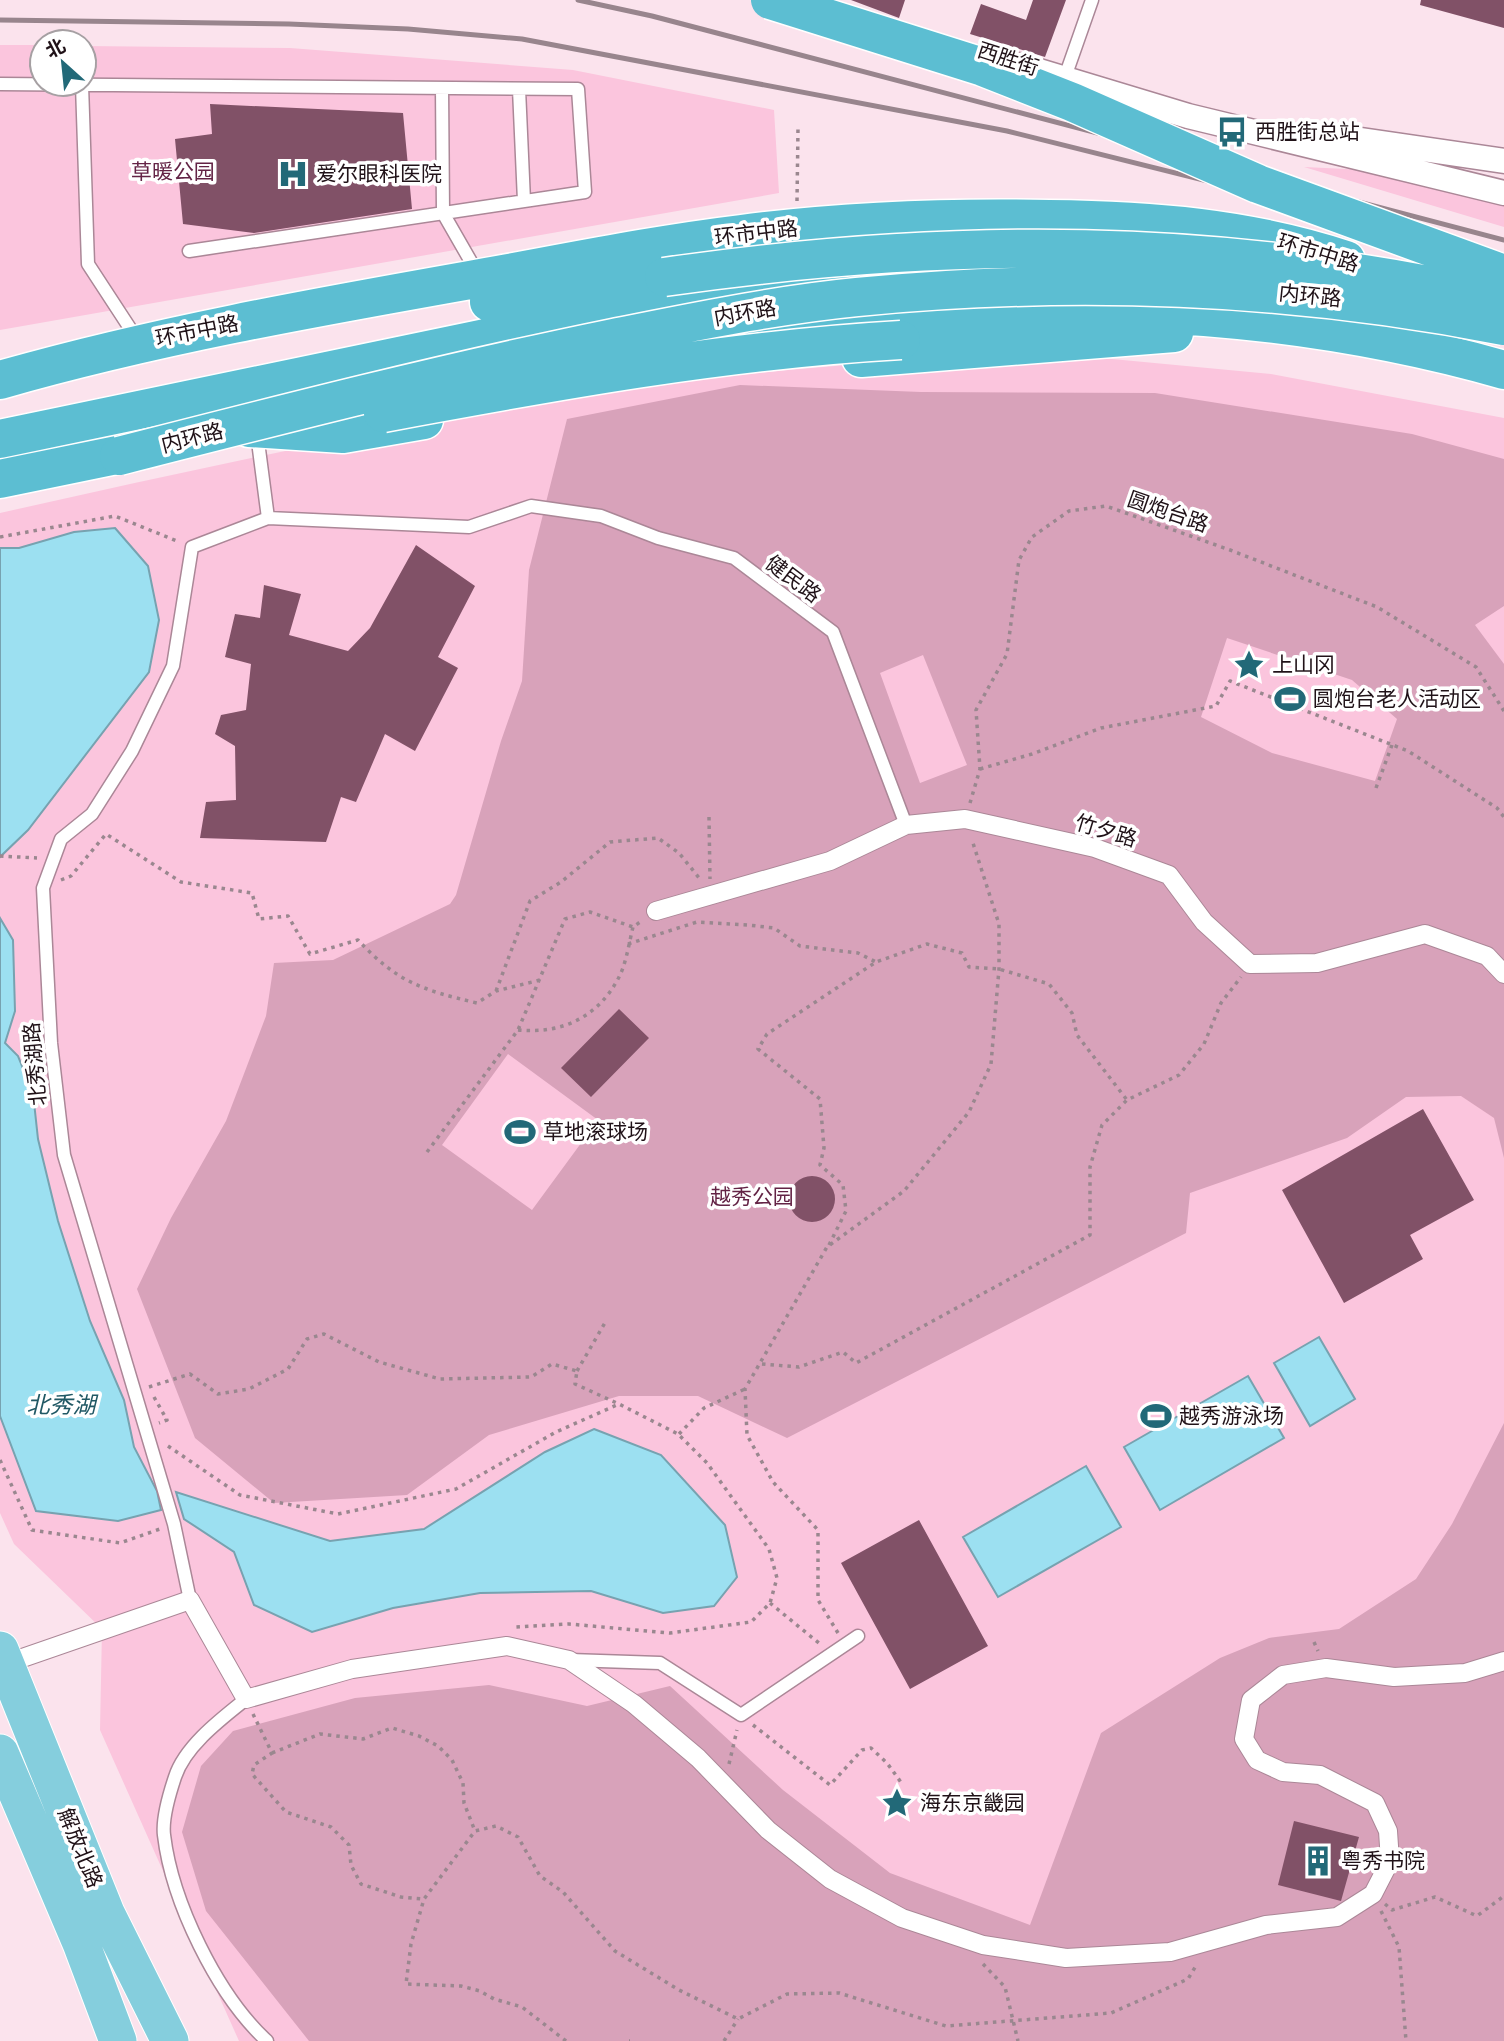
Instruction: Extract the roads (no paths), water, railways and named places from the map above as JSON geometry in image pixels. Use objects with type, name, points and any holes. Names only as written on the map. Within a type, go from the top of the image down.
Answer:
[{"type":"highway","points":[[770,0],[984,67],[1072,102],[1258,184],[1504,275]]},
{"type":"highway","name":"环市中路","points":[[0,380],[139,342],[699,240],[797,228],[930,219],[1076,219],[1191,226],[1281,240],[1387,277],[1449,316],[1504,329]]},
{"type":"highway","points":[[1281,240],[1322,248],[1504,299]]},
{"type":"highway","name":"内环路","points":[[0,419],[434,324],[664,277],[880,252],[970,248],[1111,248],[1292,262],[1504,299]]},
{"type":"highway","points":[[0,439],[629,308],[775,283],[906,269],[1044,262],[1179,266],[1308,282],[1449,316]]},
{"type":"highway","points":[[0,390],[407,315],[664,277]]},
{"type":"highway","name":"内环路","points":[[0,481],[119,457],[509,359],[680,324],[855,297],[997,287],[1136,284],[1210,287],[1348,300],[1504,329]]},
{"type":"highway","points":[[119,457],[253,431],[676,361],[829,344],[1201,323],[1284,326],[1395,343],[1504,370]]},
{"type":"highway","points":[[0,481],[253,431],[343,434],[609,388],[779,366],[1284,326]]},
{"type":"main road","name":"解放北路","points":[[3,1657],[106,1913],[170,2041]]},
{"type":"main road","name":"解放北路","points":[[0,1753],[81,1943],[118,2041]]},
{"type":"street","name":"西胜街","points":[[830,0],[948,38],[1002,60],[1188,116],[1504,193]]},
{"type":"street","name":"西胜街","points":[[1188,116],[1504,161]]},
{"type":"street","name":"竹夕路","points":[[656,911],[830,861],[906,825],[965,819],[1095,848],[1168,875],[1204,922],[1250,964],[1317,962],[1425,934],[1487,956],[1504,974]]},
{"type":"street","points":[[3,1657],[190,1600],[246,1699],[352,1669],[507,1646],[569,1660],[634,1704],[724,1783],[768,1830],[830,1879],[902,1918],[984,1945],[1066,1958],[1170,1952],[1266,1925],[1337,1917],[1373,1894],[1390,1861],[1388,1831],[1375,1803],[1320,1775],[1283,1772],[1257,1760],[1244,1739],[1251,1700],[1283,1675],[1326,1668],[1394,1677],[1465,1673],[1504,1661]]},
{"type":"lane","points":[[1065,77],[1092,0]]},
{"type":"lane","points":[[0,84],[28,84]]},
{"type":"lane","points":[[98,85],[578,89],[585,192],[189,251]]},
{"type":"lane","points":[[442,88],[443,213],[481,278]]},
{"type":"lane","points":[[519,89],[524,201]]},
{"type":"lane","points":[[82,98],[88,264],[139,342]]},
{"type":"lane","points":[[253,431],[268,518]]},
{"type":"lane","name":"健民路","points":[[268,518],[469,527],[531,506],[601,516],[658,538],[734,558],[833,632],[906,825]]},
{"type":"lane","name":"北秀湖路","points":[[190,1600],[174,1524],[148,1430],[64,1155],[51,1043],[43,888],[61,839],[92,814],[132,751],[173,666],[192,547],[268,518]]},
{"type":"lane","points":[[569,1660],[660,1663],[741,1715],[858,1636]]},
{"type":"lane","points":[[246,1699],[206,1731],[175,1775],[163,1832],[180,1900],[219,1980],[252,2027],[267,2041]]},
{"type":"water","points":[[115,528],[148,566],[159,620],[149,672],[28,830],[0,857],[0,548],[19,548],[74,532]]},
{"type":"water","name":"北秀湖","points":[[0,918],[13,940],[15,1011],[5,1043],[18,1056],[33,1093],[38,1139],[58,1221],[90,1321],[124,1400],[134,1447],[157,1491],[161,1510],[118,1521],[36,1511],[0,1416]]},
{"type":"water","points":[[1319,1337],[1355,1399],[1310,1426],[1274,1363]]},
{"type":"water","points":[[1248,1376],[1284,1438],[1160,1510],[1124,1447]]},
{"type":"water","points":[[594,1429],[661,1455],[725,1525],[737,1577],[714,1606],[663,1613],[591,1591],[480,1593],[393,1608],[312,1632],[254,1605],[234,1552],[184,1519],[176,1492],[330,1541],[424,1529],[545,1452]]},
{"type":"water","points":[[1086,1466],[1121,1527],[998,1597],[963,1537]]},
{"type":"railway","points":[[578,0],[652,16],[1504,240]]},
{"type":"railway","points":[[0,20],[289,24],[408,29],[522,39],[1007,131],[1504,255]]},
{"type":"place","name":"西胜街总站","points":[[1232,132]]},
{"type":"place","name":"爱尔眼科医院","points":[[293,174]]},
{"type":"place","name":"上山冈","points":[[1249,665]]},
{"type":"place","name":"圆炮台老人活动区","points":[[1290,699]]},
{"type":"place","name":"草地滚球场","points":[[520,1132]]},
{"type":"place","name":"越秀游泳场","points":[[1156,1416]]},
{"type":"place","name":"海东京畿园","points":[[897,1803]]},
{"type":"place","name":"粤秀书院","points":[[1318,1861]]},
{"type":"park label","name":"草暖公园","points":[[173,172]]},
{"type":"park label","name":"越秀公园","points":[[752,1197]]}]
